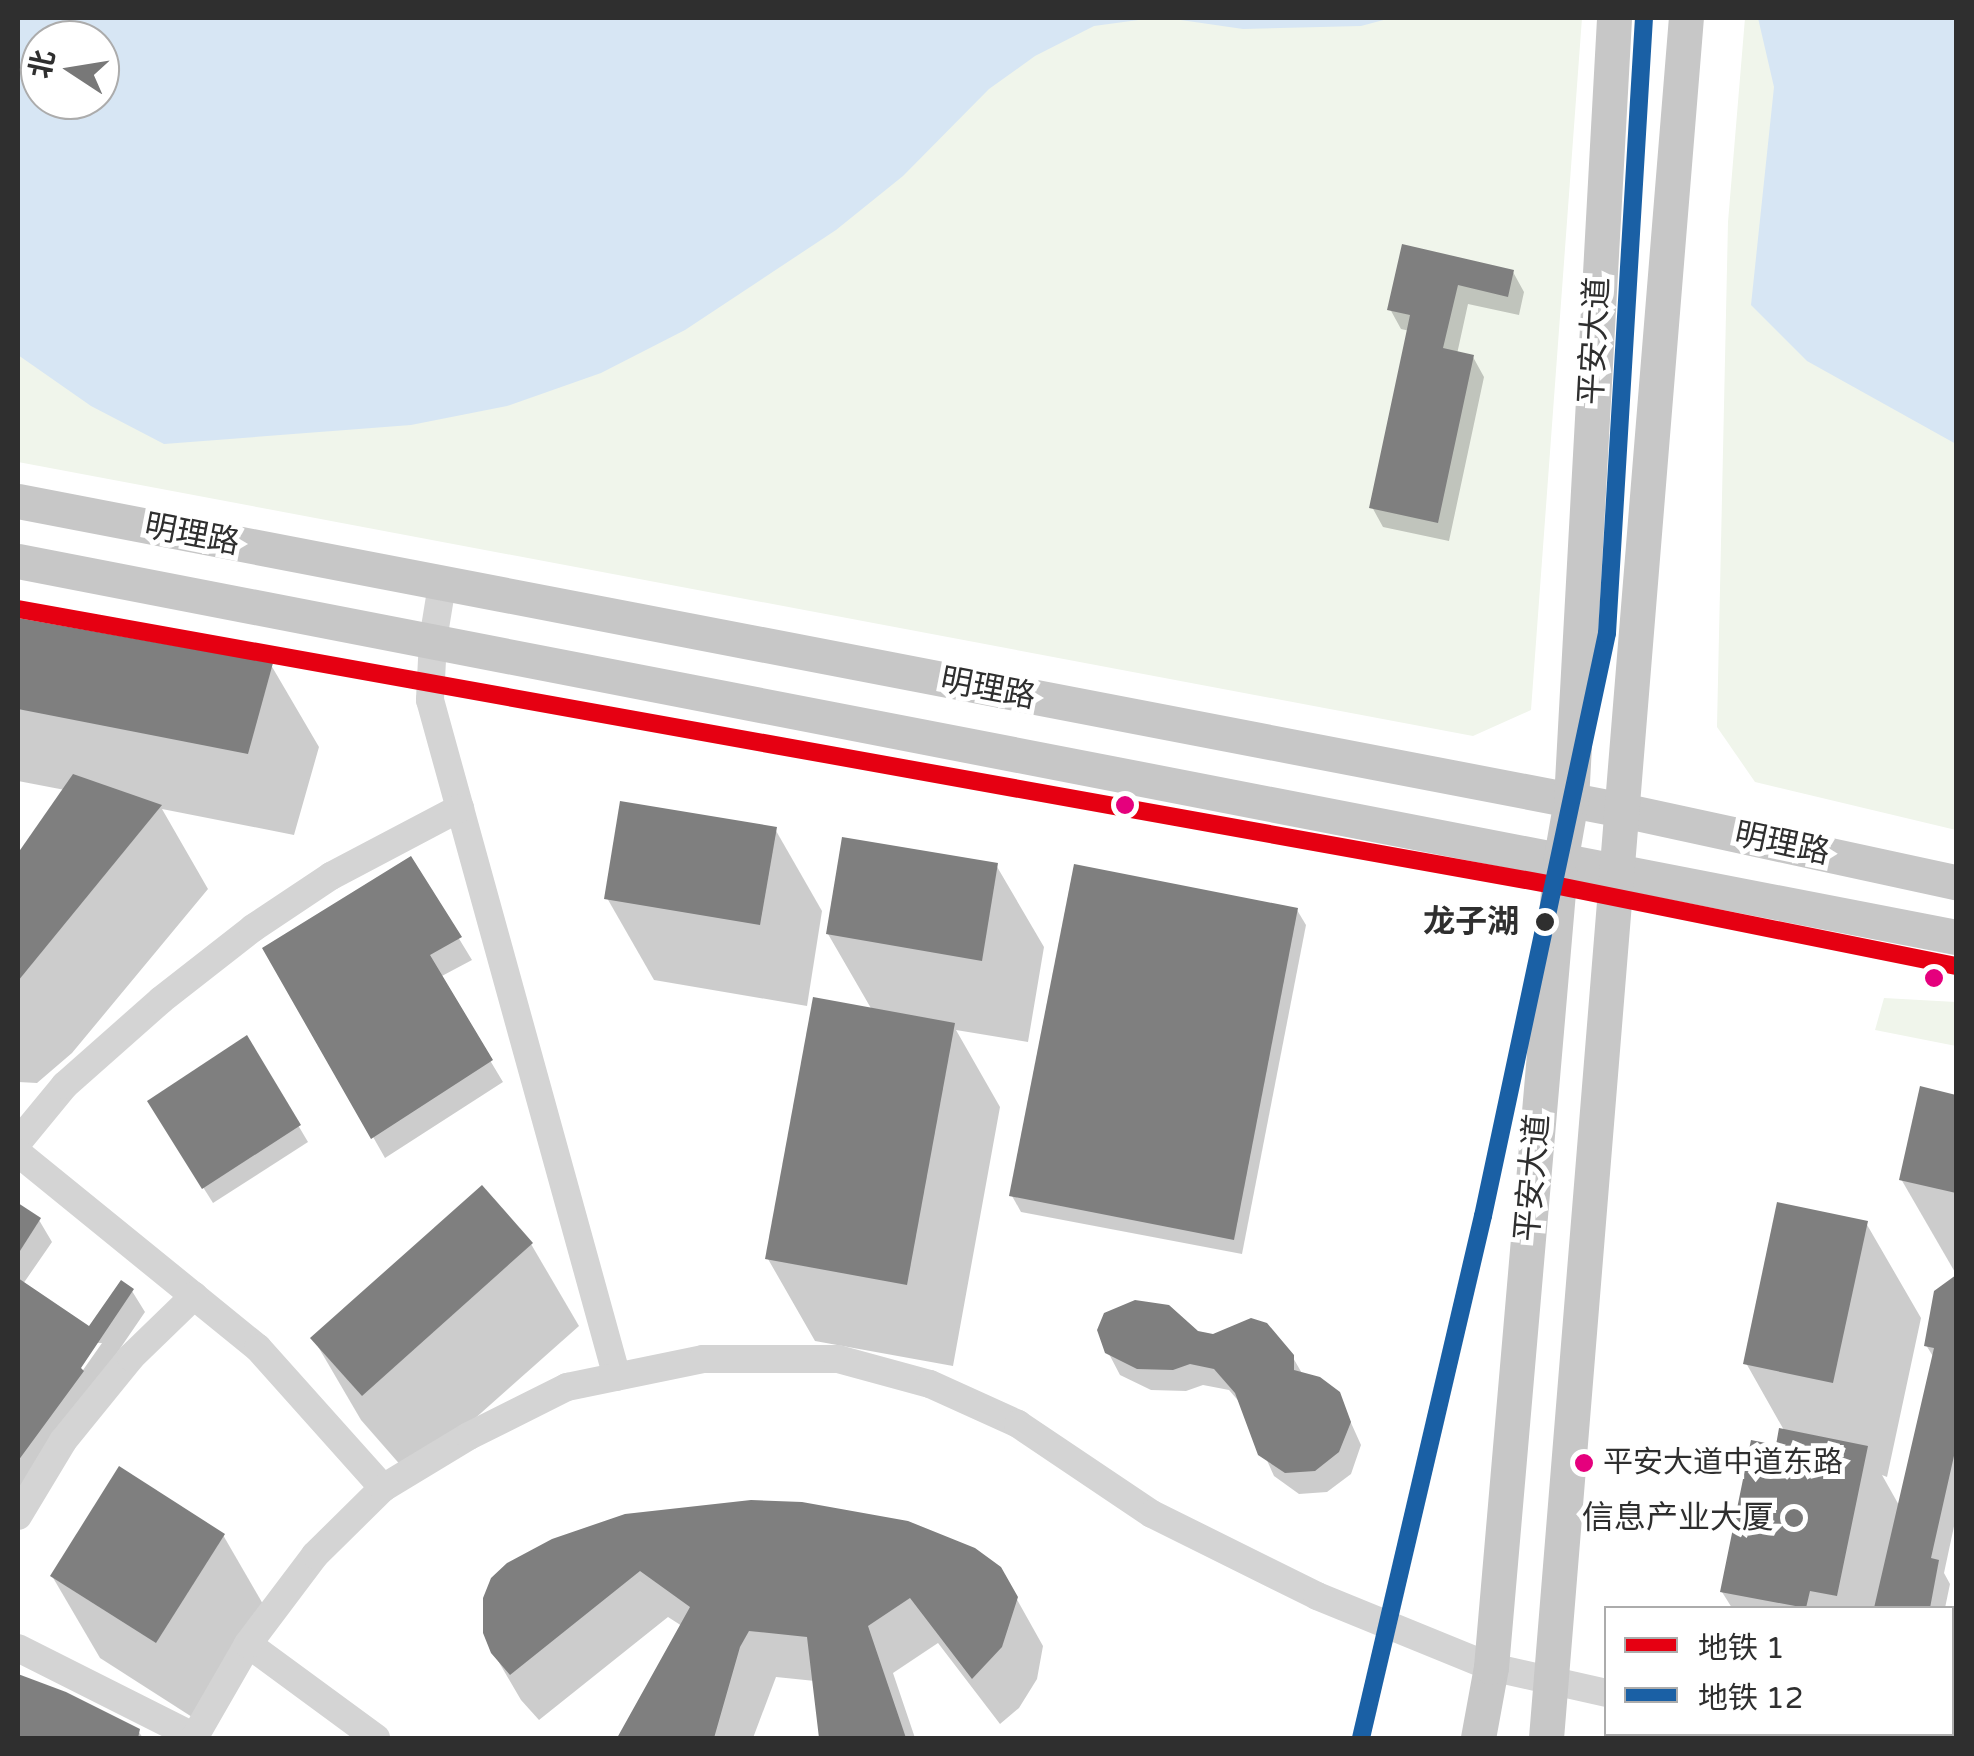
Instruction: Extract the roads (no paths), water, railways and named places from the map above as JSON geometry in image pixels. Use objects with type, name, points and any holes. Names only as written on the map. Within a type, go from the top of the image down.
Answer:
[{"type":"main road","name":"平安大道","points":[[1478,1738],[1491,1667],[1561,858],[1571,800],[1614,18]]},
{"type":"main road","name":"平安大道","points":[[1546,1738],[1686,18]]},
{"type":"main road","name":"明理路","points":[[18,501],[1622,810],[1956,882]]},
{"type":"main road","name":"明理路","points":[[18,562],[1956,937]]},
{"type":"street","points":[[442,585],[432,640],[430,700],[617,1377]]},
{"type":"street","points":[[18,1142],[65,1085],[161,1000],[253,928],[331,876],[460,808]]},
{"type":"street","points":[[18,1153],[258,1348],[383,1488]]},
{"type":"street","points":[[18,1516],[63,1441],[131,1356],[194,1296]]},
{"type":"street","points":[[18,1648],[195,1738],[248,1644],[315,1555],[383,1488],[470,1436],[566,1388],[703,1359],[838,1359],[930,1384],[1018,1424],[1152,1514],[1317,1596],[1491,1667],[1604,1693]]},
{"type":"street","points":[[248,1644],[376,1738]]},
{"type":"water","points":[[18,18],[1153,18],[1094,26],[1035,56],[989,89],[903,176],[836,230],[685,330],[601,373],[507,406],[411,425],[164,444],[91,406],[18,355]]},
{"type":"water","points":[[1167,18],[1391,18],[1361,26],[1243,29]]},
{"type":"water","points":[[1758,18],[1956,18],[1956,444],[1807,361],[1751,305],[1774,87]]},
{"type":"metro line","name":"12","points":[[1361,1738],[1483,1216],[1607,633],[1644,18]]},
{"type":"metro line","name":"1","points":[[18,609],[1559,886],[1956,966]]},
{"type":"place","name":"龙子湖","points":[[1545,922]]},
{"type":"place","name":"平安大道中道东路","points":[[1584,1463]]},
{"type":"place","name":"信息产业大厦","points":[[1794,1518]]}]
